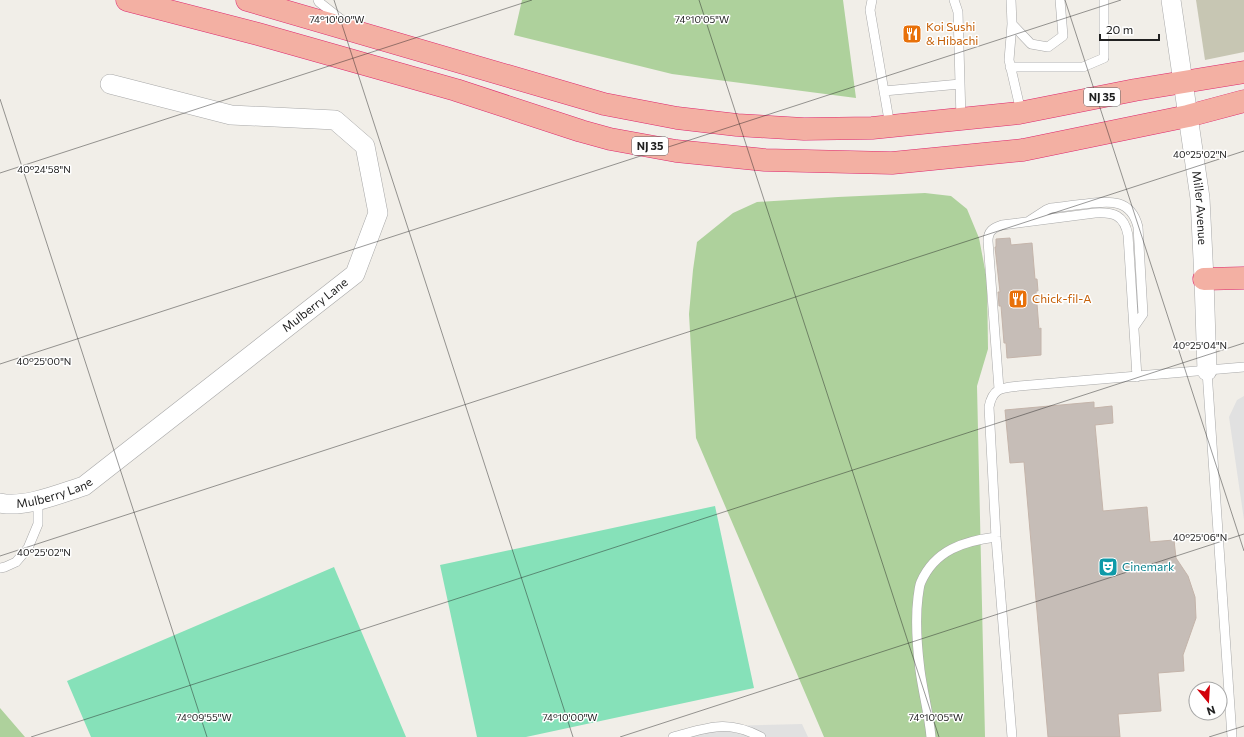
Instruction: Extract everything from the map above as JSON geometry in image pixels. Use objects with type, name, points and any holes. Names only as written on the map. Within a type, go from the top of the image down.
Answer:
[{"type":"highway","name":"NJ 35","points":[[127,0],[266,36],[456,90],[610,139],[676,151],[765,160],[892,163],[1023,150],[1237,105]]},
{"type":"highway","name":"NJ 35","points":[[247,0],[604,104],[677,118],[737,125],[804,129],[872,128],[961,119],[1021,112],[1136,90],[1244,72]]},
{"type":"highway","points":[[1204,279],[1244,278]]},
{"type":"street","name":"Miller Avenue","points":[[1171,0],[1200,198],[1207,371]]},
{"type":"street","name":"Mulberry Lane","points":[[0,503],[8,505],[38,501],[84,486],[355,274],[378,213],[365,146],[335,120],[232,115],[110,84]]},
{"type":"lane","points":[[318,0],[318,2],[357,31]]},
{"type":"lane","points":[[872,0],[870,10],[890,126]]},
{"type":"lane","points":[[954,0],[958,12],[961,119]]},
{"type":"lane","points":[[1011,0],[1012,24],[1009,60],[1021,112]]},
{"type":"lane","points":[[1012,24],[1031,44],[1048,47],[1063,36],[1060,0]]},
{"type":"lane","points":[[1010,67],[1083,67],[1104,58],[1104,0]]},
{"type":"lane","points":[[884,91],[960,84]]},
{"type":"lane","points":[[1000,389],[989,236],[990,231],[999,226],[1103,213],[1116,215],[1124,222],[1128,234],[1137,377]]},
{"type":"lane","points":[[1012,737],[996,537],[989,407],[995,393],[1000,389],[1244,368]]},
{"type":"lane","points":[[1207,371],[1232,737]]},
{"type":"lane","points":[[0,568],[16,562],[28,548],[38,524],[38,501]]},
{"type":"lane","points":[[931,737],[929,713],[920,671],[916,633],[920,583],[930,566],[943,554],[959,545],[977,539],[996,537]]},
{"type":"lane","points":[[673,737],[712,727],[725,726],[753,733],[761,737]]},
{"type":"shaded area","points":[[1196,0],[1244,0],[1244,52],[1205,60]]},
{"type":"shaded area","points":[[1244,396],[1244,520],[1229,417],[1237,400]]},
{"type":"shaded area","points":[[802,724],[808,737],[680,737],[725,726]]},
{"type":"green space","points":[[522,0],[843,0],[856,98],[672,74],[514,35]]},
{"type":"green space","points":[[925,193],[951,196],[967,209],[979,238],[987,280],[988,349],[977,386],[985,737],[824,737],[696,438],[689,314],[697,242],[733,213],[757,202]]},
{"type":"green space","points":[[715,506],[754,688],[526,737],[477,737],[440,565]]},
{"type":"green space","points":[[334,567],[406,737],[91,737],[67,681]]},
{"type":"green space","points":[[0,708],[25,737],[0,737]]},
{"type":"building","name":"Chick-fil-A","points":[[1010,238],[1011,245],[1032,243],[1035,279],[1037,279],[1038,291],[1036,291],[1039,329],[1041,328],[1041,355],[1007,358],[1006,343],[1004,343],[1001,306],[999,306],[998,292],[1000,292],[995,247],[996,239]]},
{"type":"building","name":"Cinemark","points":[[1094,402],[1094,408],[1112,406],[1113,423],[1095,425],[1103,511],[1147,507],[1150,542],[1174,540],[1176,558],[1188,576],[1195,597],[1196,618],[1183,655],[1184,671],[1158,673],[1161,711],[1118,714],[1120,737],[1048,737],[1024,462],[1010,463],[1005,410]]},
{"type":"place","name":"Koi Sushi & Hibachi","points":[[912,34]]},
{"type":"place","name":"Chick-fil-A","points":[[1018,299]]},
{"type":"place","name":"Cinemark","points":[[1108,567]]}]
